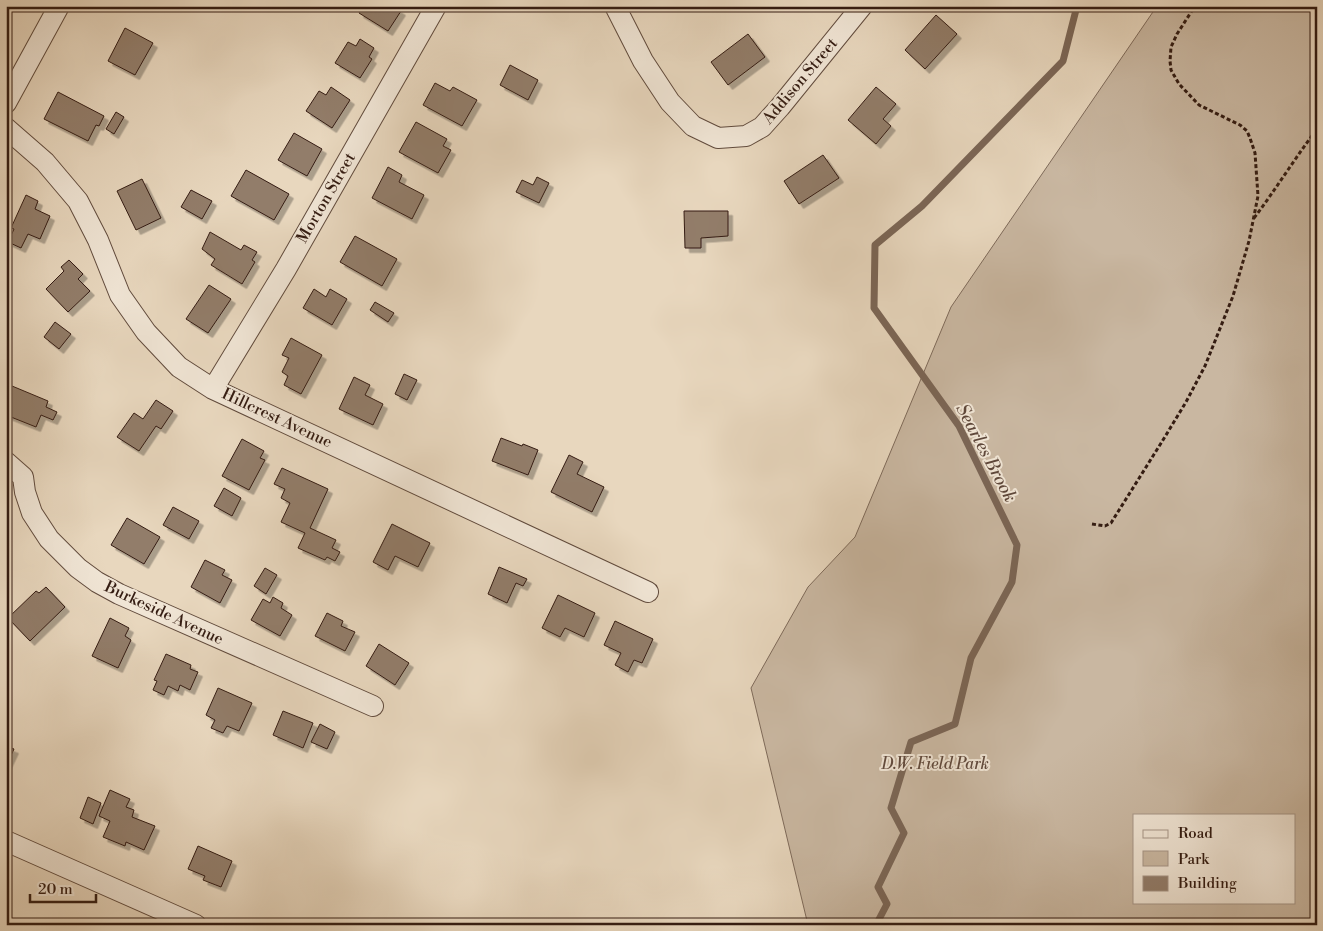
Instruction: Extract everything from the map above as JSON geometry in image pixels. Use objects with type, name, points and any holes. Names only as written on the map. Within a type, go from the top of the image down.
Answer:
[{"type":"street","points":[[6,103],[59,6]]},
{"type":"street","name":"Morton Street","points":[[213,388],[286,269],[436,6]]},
{"type":"street","name":"Addison Street","points":[[615,6],[643,61],[670,102],[693,126],[718,138],[746,136],[762,127],[862,6]]},
{"type":"street","name":"Hillcrest Avenue","points":[[6,128],[45,162],[78,202],[98,240],[120,295],[146,332],[179,367],[213,388],[648,592]]},
{"type":"street","name":"Burkeside Avenue","points":[[6,462],[23,478],[25,492],[32,513],[49,539],[78,568],[97,582],[119,594],[373,706]]},
{"type":"street","points":[[6,841],[165,919],[196,925]]},
{"type":"path","points":[[1092,524],[1105,526],[1111,522],[1163,440],[1205,366],[1233,296],[1249,241],[1258,196],[1255,153],[1247,132],[1240,125],[1199,105],[1179,84],[1171,70],[1171,47],[1194,6]]},
{"type":"path","points":[[1253,221],[1317,129]]},
{"type":"green space","name":"D.W. Field Park","points":[[1157,6],[1317,6],[1317,925],[808,925],[751,688],[808,587],[855,537],[951,307]]},
{"type":"building","points":[[363,6],[393,6],[401,11],[388,31],[359,13]]},
{"type":"building","points":[[936,15],[957,34],[925,69],[905,50]]},
{"type":"building","points":[[125,28],[153,43],[135,75],[108,61]]},
{"type":"building","points":[[748,34],[765,57],[728,85],[711,62]]},
{"type":"building","points":[[360,39],[374,48],[369,57],[372,59],[360,78],[335,63],[348,42],[356,46]]},
{"type":"building","points":[[510,65],[538,80],[528,100],[500,85]]},
{"type":"building","points":[[435,83],[450,91],[453,87],[477,100],[462,126],[423,105]]},
{"type":"building","points":[[331,87],[350,100],[332,128],[306,111],[319,91],[326,95]]},
{"type":"building","points":[[876,87],[896,104],[883,119],[891,126],[876,144],[848,120]]},
{"type":"building","points":[[58,92],[104,116],[99,126],[96,125],[88,141],[44,119]]},
{"type":"building","points":[[116,112],[124,117],[114,134],[106,129]]},
{"type":"building","points":[[416,122],[447,139],[443,146],[451,150],[438,173],[399,152]]},
{"type":"building","points":[[294,133],[322,149],[307,176],[278,160]]},
{"type":"building","points":[[823,155],[839,178],[799,204],[784,181]]},
{"type":"building","points":[[388,167],[402,175],[399,182],[424,195],[412,219],[372,198]]},
{"type":"building","points":[[246,170],[289,194],[274,220],[231,196]]},
{"type":"building","points":[[537,177],[549,183],[539,203],[516,192],[522,180],[533,185]]},
{"type":"building","points":[[142,179],[161,218],[136,230],[117,191]]},
{"type":"building","points":[[191,190],[212,201],[202,219],[181,207]]},
{"type":"building","points":[[26,195],[38,201],[35,209],[50,216],[40,239],[28,234],[21,248],[8,242],[14,229],[11,228]]},
{"type":"building","points":[[684,211],[728,211],[728,236],[701,238],[701,248],[685,248]]},
{"type":"building","points":[[210,232],[241,250],[244,245],[257,252],[252,260],[255,262],[242,284],[211,265],[215,259],[202,249]]},
{"type":"building","points":[[355,236],[397,259],[382,286],[340,262]]},
{"type":"building","points":[[69,260],[83,274],[78,279],[90,291],[68,312],[46,289],[64,271],[61,267]]},
{"type":"building","points":[[209,285],[231,299],[208,333],[186,319]]},
{"type":"building","points":[[314,289],[326,297],[330,289],[347,299],[332,325],[303,308]]},
{"type":"building","points":[[375,302],[394,313],[388,322],[370,310]]},
{"type":"building","points":[[55,322],[71,334],[59,349],[44,337]]},
{"type":"building","points":[[291,338],[322,355],[301,394],[284,385],[288,376],[282,372],[289,358],[282,355]]},
{"type":"building","points":[[404,374],[417,380],[407,400],[395,394]]},
{"type":"building","points":[[354,377],[370,385],[365,395],[383,404],[373,425],[339,409]]},
{"type":"building","points":[[12,386],[48,401],[46,407],[57,412],[53,420],[41,415],[36,427],[6,415],[6,400]]},
{"type":"building","points":[[156,400],[173,411],[161,429],[156,426],[139,451],[117,437],[134,413],[143,419]]},
{"type":"building","points":[[501,438],[538,450],[528,475],[492,461]]},
{"type":"building","points":[[242,439],[264,451],[260,458],[265,460],[249,490],[222,476]]},
{"type":"building","points":[[569,455],[583,462],[577,474],[604,487],[592,512],[551,492]]},
{"type":"building","points":[[282,468],[328,489],[310,528],[336,540],[332,548],[340,552],[335,561],[327,557],[325,560],[298,548],[305,533],[281,522],[290,503],[281,498],[285,489],[274,484]]},
{"type":"building","points":[[224,488],[241,498],[232,516],[214,506]]},
{"type":"building","points":[[173,507],[199,521],[189,539],[163,525]]},
{"type":"building","points":[[127,518],[160,537],[144,564],[111,545]]},
{"type":"building","points":[[392,524],[430,543],[418,567],[395,556],[388,570],[373,562]]},
{"type":"building","points":[[205,560],[225,570],[222,575],[232,580],[220,603],[191,587]]},
{"type":"building","points":[[499,567],[527,579],[523,586],[516,583],[507,603],[488,594]]},
{"type":"building","points":[[265,568],[277,575],[266,594],[254,586]]},
{"type":"building","points":[[46,587],[65,607],[30,641],[8,618],[36,591],[39,593]]},
{"type":"building","points":[[558,595],[595,613],[584,637],[565,628],[560,637],[542,628]]},
{"type":"building","points":[[273,597],[283,603],[281,608],[292,615],[280,636],[251,620],[263,599],[270,603]]},
{"type":"building","points":[[327,613],[343,621],[341,626],[355,632],[345,651],[315,636]]},
{"type":"building","points":[[110,618],[129,628],[125,636],[131,640],[118,668],[92,656]]},
{"type":"building","points":[[615,621],[653,639],[642,663],[634,660],[628,672],[615,665],[621,653],[604,645]]},
{"type":"building","points":[[379,644],[409,663],[395,685],[366,666]]},
{"type":"building","points":[[166,654],[191,665],[190,669],[198,672],[190,690],[180,685],[178,691],[168,686],[164,695],[153,690],[157,681],[154,680]]},
{"type":"building","points":[[218,688],[252,703],[239,731],[227,726],[223,733],[211,728],[215,720],[206,715]]},
{"type":"building","points":[[283,711],[313,723],[303,748],[273,735]]},
{"type":"building","points":[[320,724],[335,732],[327,749],[311,742]]},
{"type":"building","points":[[6,746],[14,749],[6,766]]},
{"type":"building","points":[[110,790],[130,799],[126,807],[134,810],[132,817],[155,826],[144,850],[126,842],[125,846],[103,837],[110,821],[99,816]]},
{"type":"building","points":[[88,797],[101,803],[93,824],[80,818]]},
{"type":"building","points":[[198,846],[232,861],[221,887],[203,880],[205,876],[188,869]]},
{"type":"waterway","name":"Searles Brook","points":[[876,925],[887,904],[878,887],[904,833],[891,808],[911,742],[955,724],[971,658],[1012,582],[1017,545],[959,426],[874,308],[875,245],[922,206],[1063,61],[1077,6]]}]
